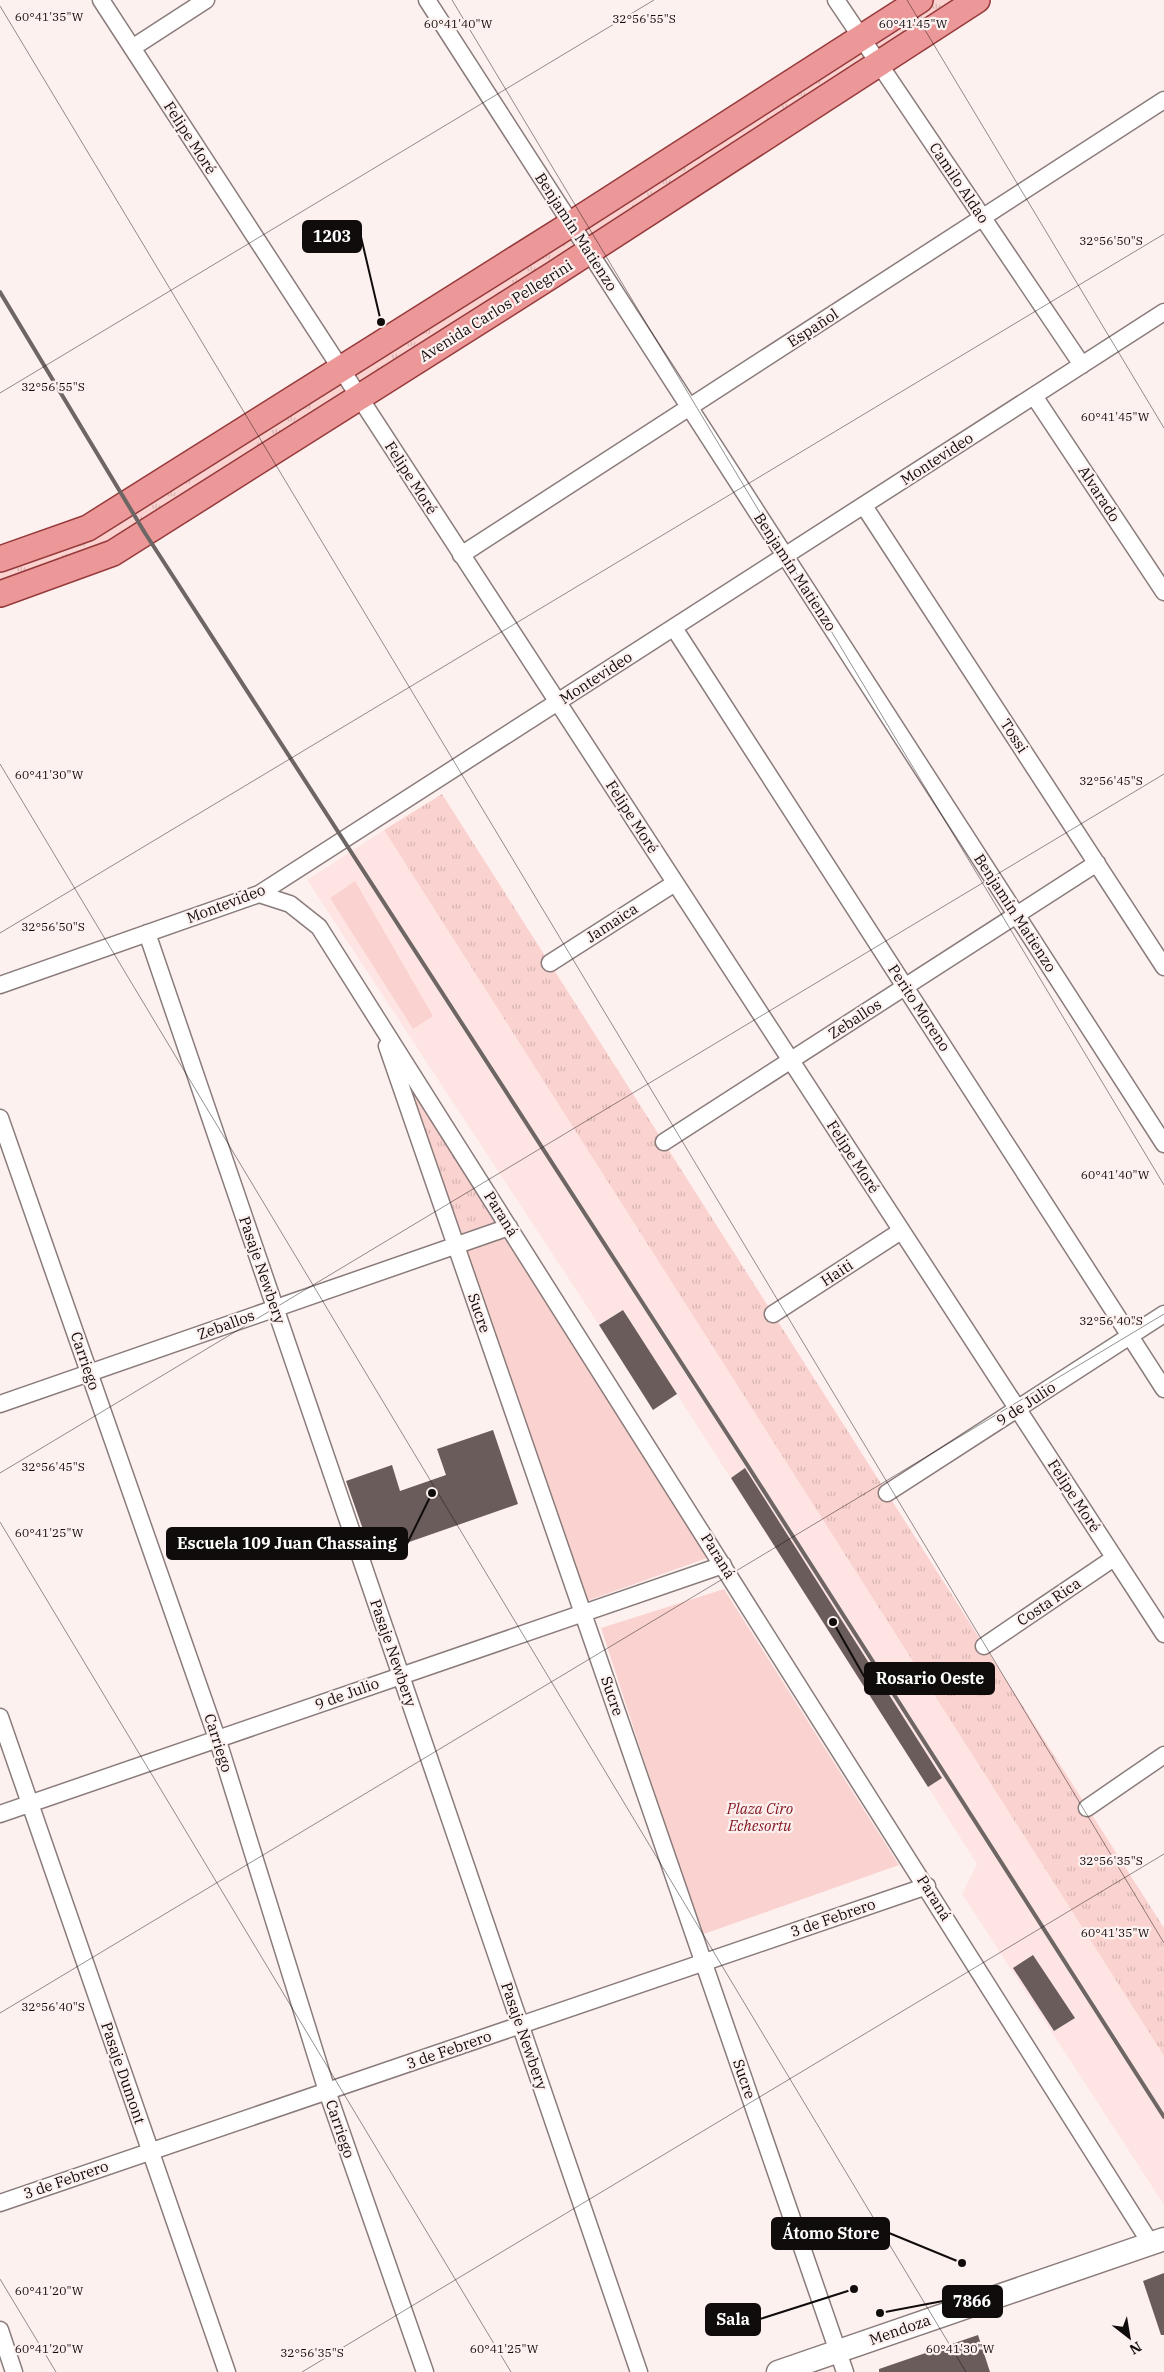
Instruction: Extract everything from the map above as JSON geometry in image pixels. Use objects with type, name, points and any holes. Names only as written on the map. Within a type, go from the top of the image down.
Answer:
[{"type":"main road","points":[[0,559],[88,528],[571,224],[920,0]]},
{"type":"main road","name":"Avenida Carlos Pellegrini","points":[[0,594],[113,553],[589,251],[977,0]]},
{"type":"main road","name":"Mendoza","points":[[778,2372],[842,2362],[1158,2241]]},
{"type":"street","name":"Felipe Moré","points":[[101,0],[358,398],[1164,1634]]},
{"type":"street","points":[[132,48],[206,0]]},
{"type":"street","name":"Benjamín Matienzo","points":[[427,0],[1164,1144]]},
{"type":"street","name":"Camilo Aldao","points":[[836,0],[1082,365]]},
{"type":"street","name":"Español","points":[[461,555],[1164,100]]},
{"type":"street","name":"Montevideo","points":[[0,985],[260,894],[1164,312]]},
{"type":"street","name":"Alvarado","points":[[1034,396],[1164,592]]},
{"type":"street","name":"Tossi","points":[[864,506],[1164,966]]},
{"type":"street","name":"Perito Moreno","points":[[674,628],[1164,1389]]},
{"type":"street","name":"Zeballos","points":[[664,1142],[1097,863]]},
{"type":"street","name":"Jamaica","points":[[550,964],[675,883]]},
{"type":"street","name":"Paraná","points":[[260,894],[290,904],[319,927],[927,1886],[1158,2241]]},
{"type":"street","name":"Pasaje Newbery","points":[[147,933],[639,2372]]},
{"type":"street","name":"Sucre","points":[[378,1020],[842,2362]]},
{"type":"street","name":"Carriego","points":[[0,1118],[218,1741],[327,2091],[425,2372]]},
{"type":"street","name":"Zeballos","points":[[0,1404],[509,1227]]},
{"type":"street","name":"Haiti","points":[[773,1314],[901,1231]]},
{"type":"street","name":"9 de Julio","points":[[887,1494],[1164,1314]]},
{"type":"street","name":"Costa Rica","points":[[984,1646],[1114,1558]]},
{"type":"street","name":"9 de Julio","points":[[0,1814],[218,1741],[400,1675],[724,1565]]},
{"type":"street","name":"Pasaje Dumont","points":[[0,1717],[227,2372]]},
{"type":"street","points":[[1087,1808],[1164,1755]]},
{"type":"street","name":"3 de Febrero","points":[[0,2203],[927,1886]]},
{"type":"street","points":[[0,2330],[14,2372]]},
{"type":"shaded area","points":[[384,830],[1164,2056],[1164,2205],[962,1894],[977,1864],[623,1310],[599,1325],[307,880]]},
{"type":"green space","points":[[920,0],[977,0],[152,527],[0,594],[0,559],[88,528]]},
{"type":"green space","points":[[442,794],[1164,1928],[1164,2056],[384,830]]},
{"type":"green space","points":[[355,881],[433,1016],[413,1029],[330,898]]},
{"type":"green space","points":[[403,1071],[497,1221],[461,1234]]},
{"type":"green space","points":[[509,1236],[710,1557],[587,1601],[463,1253]]},
{"type":"green space","name":"Plaza Ciro Echesortu","points":[[724,1589],[899,1865],[701,1935],[601,1628]]},
{"type":"building","points":[[623,1310],[677,1394],[653,1410],[599,1325]]},
{"type":"building","points":[[493,1430],[518,1504],[372,1555],[346,1481],[392,1465],[400,1491],[446,1475],[437,1449]]},
{"type":"building","points":[[745,1468],[942,1778],[928,1787],[731,1478]]},
{"type":"building","points":[[1033,1955],[1075,2018],[1054,2031],[1013,1968]]},
{"type":"building","points":[[1164,2273],[1164,2335],[1161,2335],[1143,2281]]},
{"type":"building","points":[[978,2335],[990,2372],[879,2372],[879,2369]]},
{"type":"railway","points":[[0,292],[145,533],[746,1463],[1164,2117]]},
{"type":"place","name":"1203","points":[[381,322]]},
{"type":"place","name":"Escuela 109 Juan Chassaing","points":[[432,1493]]},
{"type":"place","name":"Rosario Oeste","points":[[833,1622]]},
{"type":"place","name":"Átomo Store","points":[[962,2263]]},
{"type":"place","name":"Sala","points":[[854,2289]]},
{"type":"place","name":"7866","points":[[880,2313]]}]
